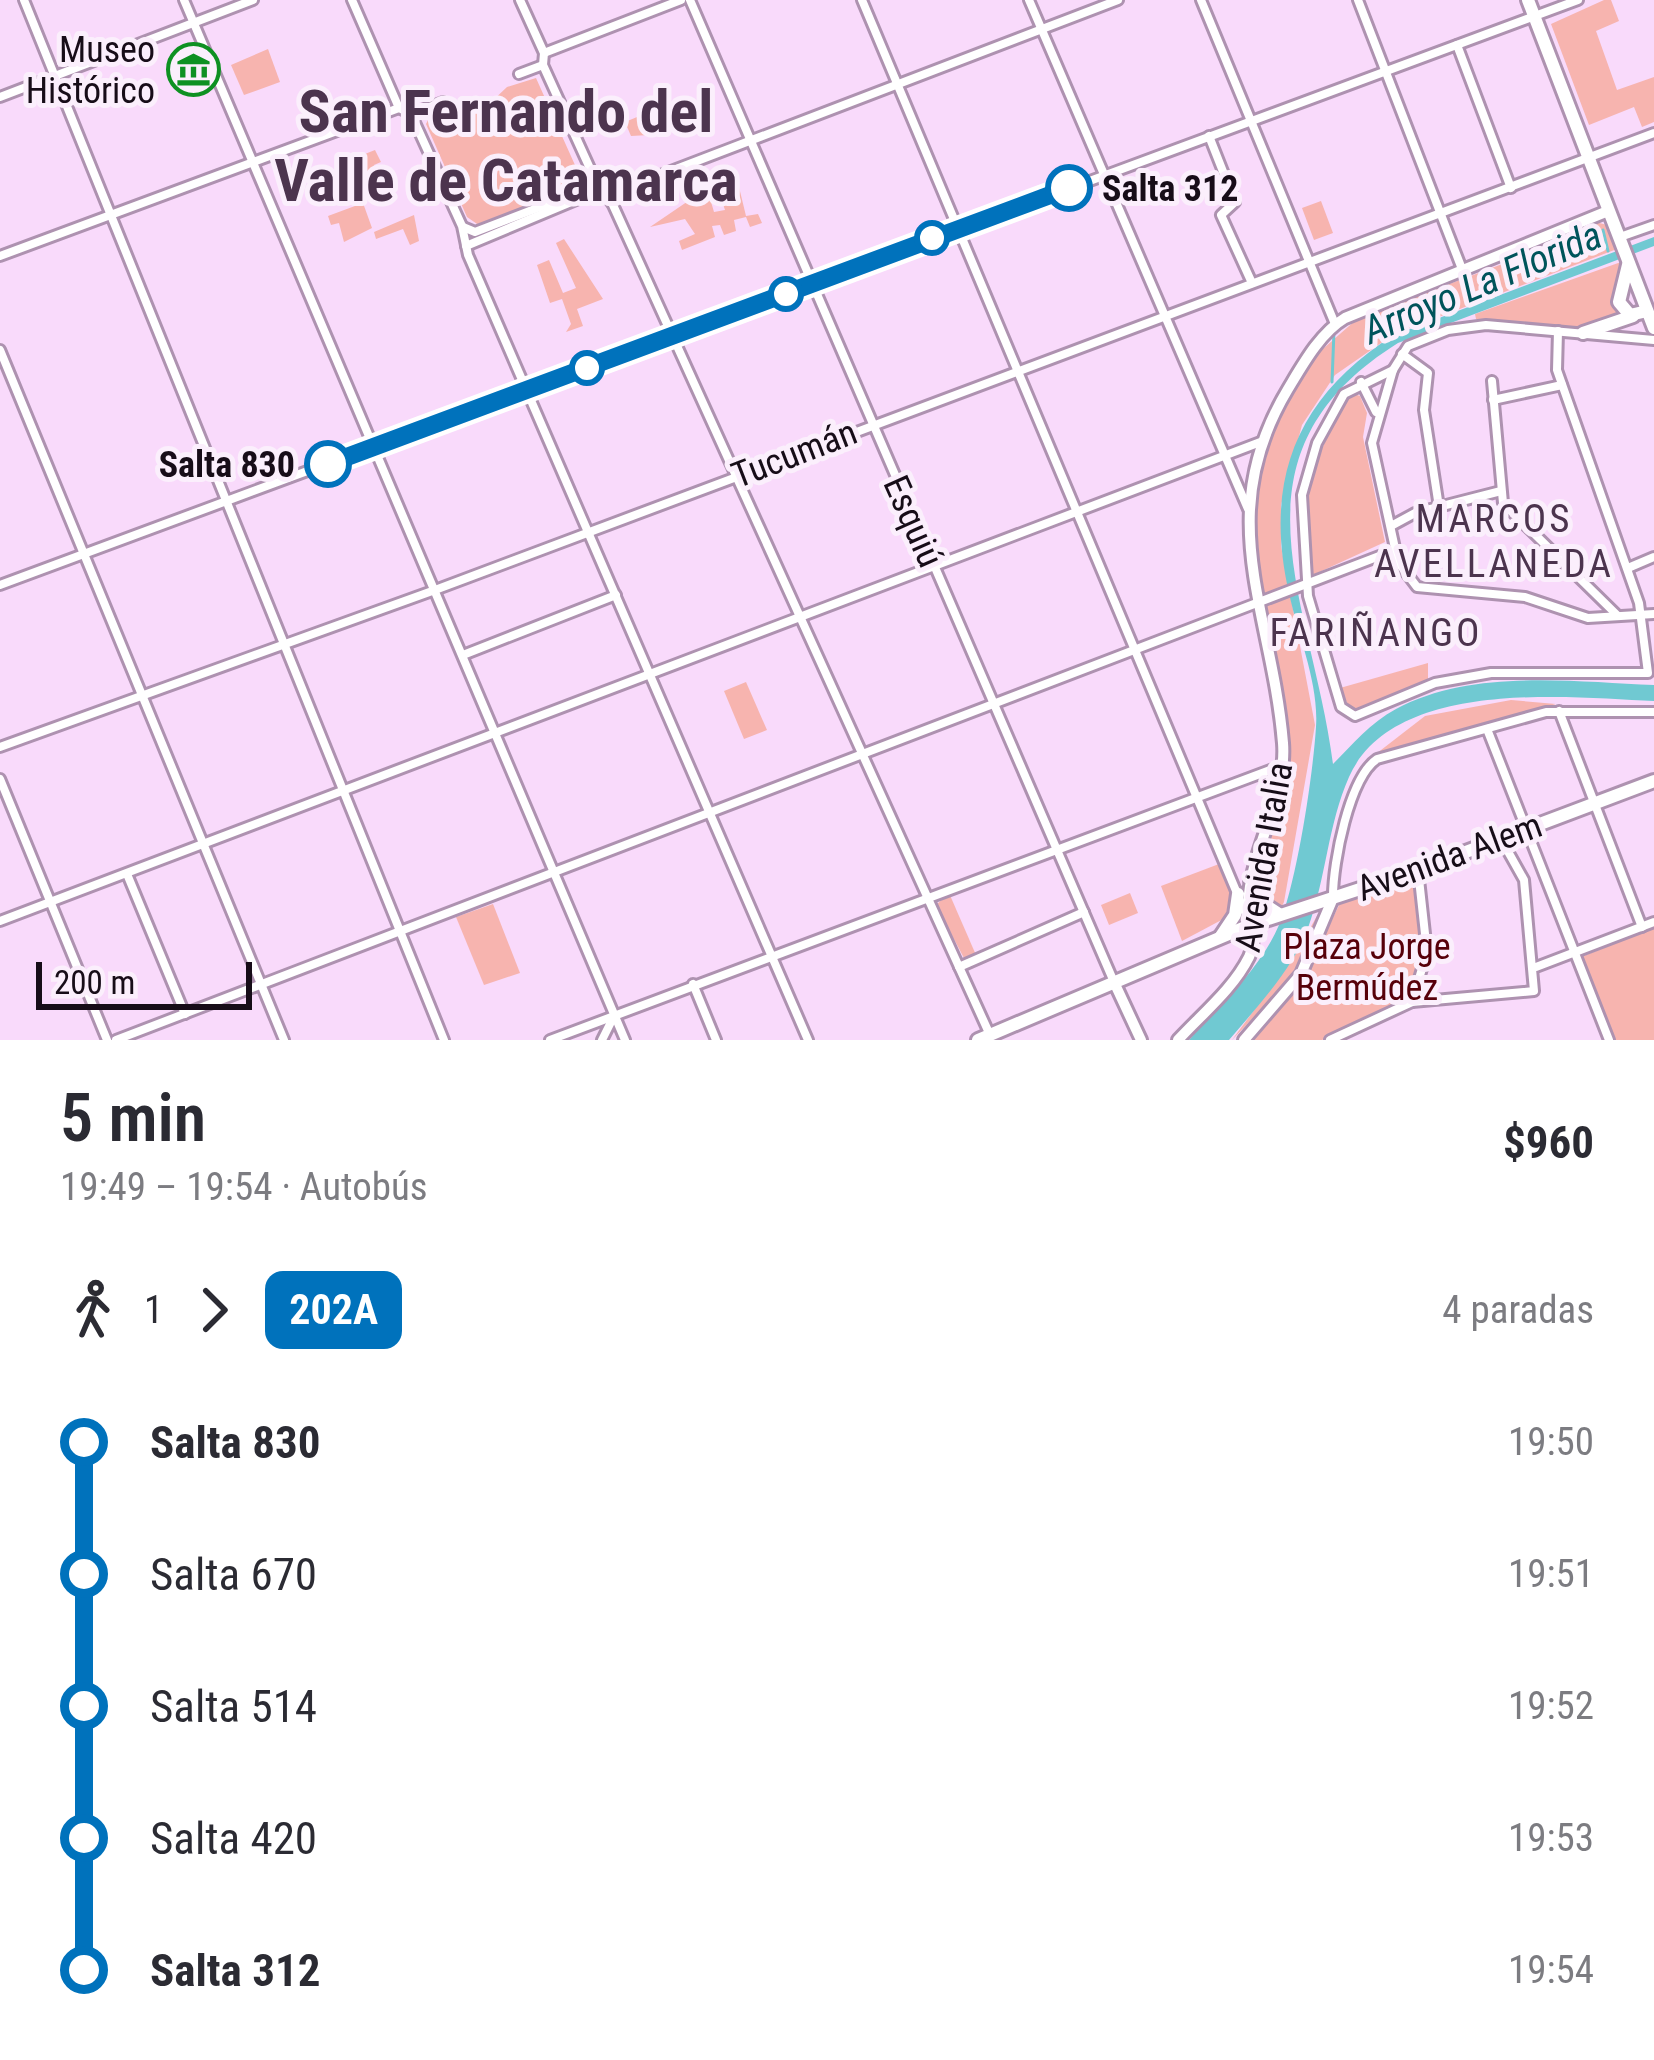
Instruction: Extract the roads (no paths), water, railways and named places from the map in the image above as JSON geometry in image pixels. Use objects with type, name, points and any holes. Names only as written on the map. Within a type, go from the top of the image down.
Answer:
[{"type":"main road","points":[[1528,0],[1654,328]]},
{"type":"main road","name":"Avenida Italia","points":[[1178,1040],[1245,963],[1253,946],[1251,880],[1281,766],[1282,740],[1257,607],[1248,509],[1263,441],[1298,373],[1336,324],[1608,211]]},
{"type":"main road","points":[[1629,263],[1619,302],[1647,307]]},
{"type":"main road","points":[[1583,333],[1647,307]]},
{"type":"main road","name":"Avenida Alem","points":[[995,1036],[1280,914],[1418,870],[1654,782]]},
{"type":"main road","points":[[1251,880],[1265,905],[1280,914]]},
{"type":"main road","points":[[1219,938],[1235,915],[1238,894]]},
{"type":"main road","points":[[1244,1040],[1301,974],[1327,899]]},
{"type":"main road","name":"Esquiú","points":[[1114,982],[1141,1040]]},
{"type":"street","points":[[25,0],[444,1040]]},
{"type":"street","points":[[184,0],[625,1040]]},
{"type":"street","points":[[0,97],[253,0]]},
{"type":"street","points":[[352,0],[399,108],[411,115],[462,226],[466,246],[527,391],[808,1040]]},
{"type":"street","points":[[520,0],[544,53],[543,65],[593,175],[673,335],[959,967],[995,1036]]},
{"type":"street","points":[[544,53],[685,0]]},
{"type":"street","name":"Esquiú","points":[[685,0],[750,139],[1114,982]]},
{"type":"street","points":[[862,0],[1250,926]]},
{"type":"street","points":[[1029,0],[1248,509]]},
{"type":"street","points":[[466,246],[482,235],[604,191],[619,191],[1118,0]]},
{"type":"street","points":[[1202,0],[1336,324]]},
{"type":"street","points":[[1358,0],[1462,268]]},
{"type":"street","points":[[0,584],[1578,0]]},
{"type":"street","points":[[1457,45],[1511,188]]},
{"type":"street","points":[[519,74],[543,65]]},
{"type":"street","points":[[411,115],[443,102]]},
{"type":"street","points":[[0,256],[399,108]]},
{"type":"street","name":"Tucumán","points":[[0,747],[435,590],[1654,133]]},
{"type":"street","points":[[1209,136],[1235,202],[1221,215],[1252,283]]},
{"type":"street","points":[[462,226],[475,232],[587,189],[593,175]]},
{"type":"street","points":[[1620,241],[1654,225]]},
{"type":"street","points":[[1654,340],[1473,325],[1426,338],[1402,354],[1393,370],[1372,443],[1396,550],[1409,580],[1431,592],[1525,596],[1576,615],[1654,614]]},
{"type":"street","points":[[1393,370],[1361,382],[1336,406],[1308,468],[1300,513],[1303,588],[1341,707],[1355,716],[1436,683],[1492,673],[1648,673],[1642,614],[1562,385],[1555,358],[1558,331]]},
{"type":"street","points":[[0,350],[284,1040]]},
{"type":"street","points":[[1402,354],[1428,374],[1424,410],[1439,507]]},
{"type":"street","points":[[1492,381],[1501,491],[1514,518],[1618,616]]},
{"type":"street","points":[[1361,382],[1377,414]]},
{"type":"street","points":[[1493,400],[1562,385]]},
{"type":"street","points":[[0,921],[1076,508],[1263,441]]},
{"type":"street","points":[[1391,526],[1501,491]]},
{"type":"street","points":[[0,779],[112,1040],[1257,607],[1396,550]]},
{"type":"street","points":[[1628,568],[1654,557]]},
{"type":"street","points":[[463,655],[616,595]]},
{"type":"street","points":[[1327,899],[1351,806],[1365,771],[1377,759],[1559,711],[1654,712]]},
{"type":"street","points":[[1559,711],[1642,927]]},
{"type":"street","points":[[1487,728],[1609,1040]]},
{"type":"street","points":[[550,1040],[1281,766]]},
{"type":"street","points":[[1330,1040],[1412,1002],[1534,991],[1536,967],[1524,880],[1501,839]]},
{"type":"street","points":[[1412,1002],[1427,952],[1418,870]]},
{"type":"street","points":[[127,874],[185,1014]]},
{"type":"street","points":[[959,967],[1084,912]]},
{"type":"street","points":[[1536,967],[1654,922]]},
{"type":"street","points":[[693,984],[716,1040]]},
{"type":"street","points":[[602,1040],[615,1015]]},
{"type":"waterway","name":"Arroyo La Florida","points":[[1603,230],[1608,251]]},
{"type":"waterway","points":[[1332,382],[1334,331]]},
{"type":"place","name":"Museo Histórico","points":[[194,70]]},
{"type":"place","name":"Salta 312","points":[[1069,188]]},
{"type":"place","name":"Salta 830","points":[[328,464]]},
{"type":"district","name":"San Fernando del Valle de Catamarca","points":[[506,146]]},
{"type":"district","name":"MARCOS AVELLANEDA","points":[[1494,540]]},
{"type":"district","name":"FARIÑANGO","points":[[1376,632]]},
{"type":"park label","name":"Plaza Jorge Bermúdez","points":[[1367,966]]}]
